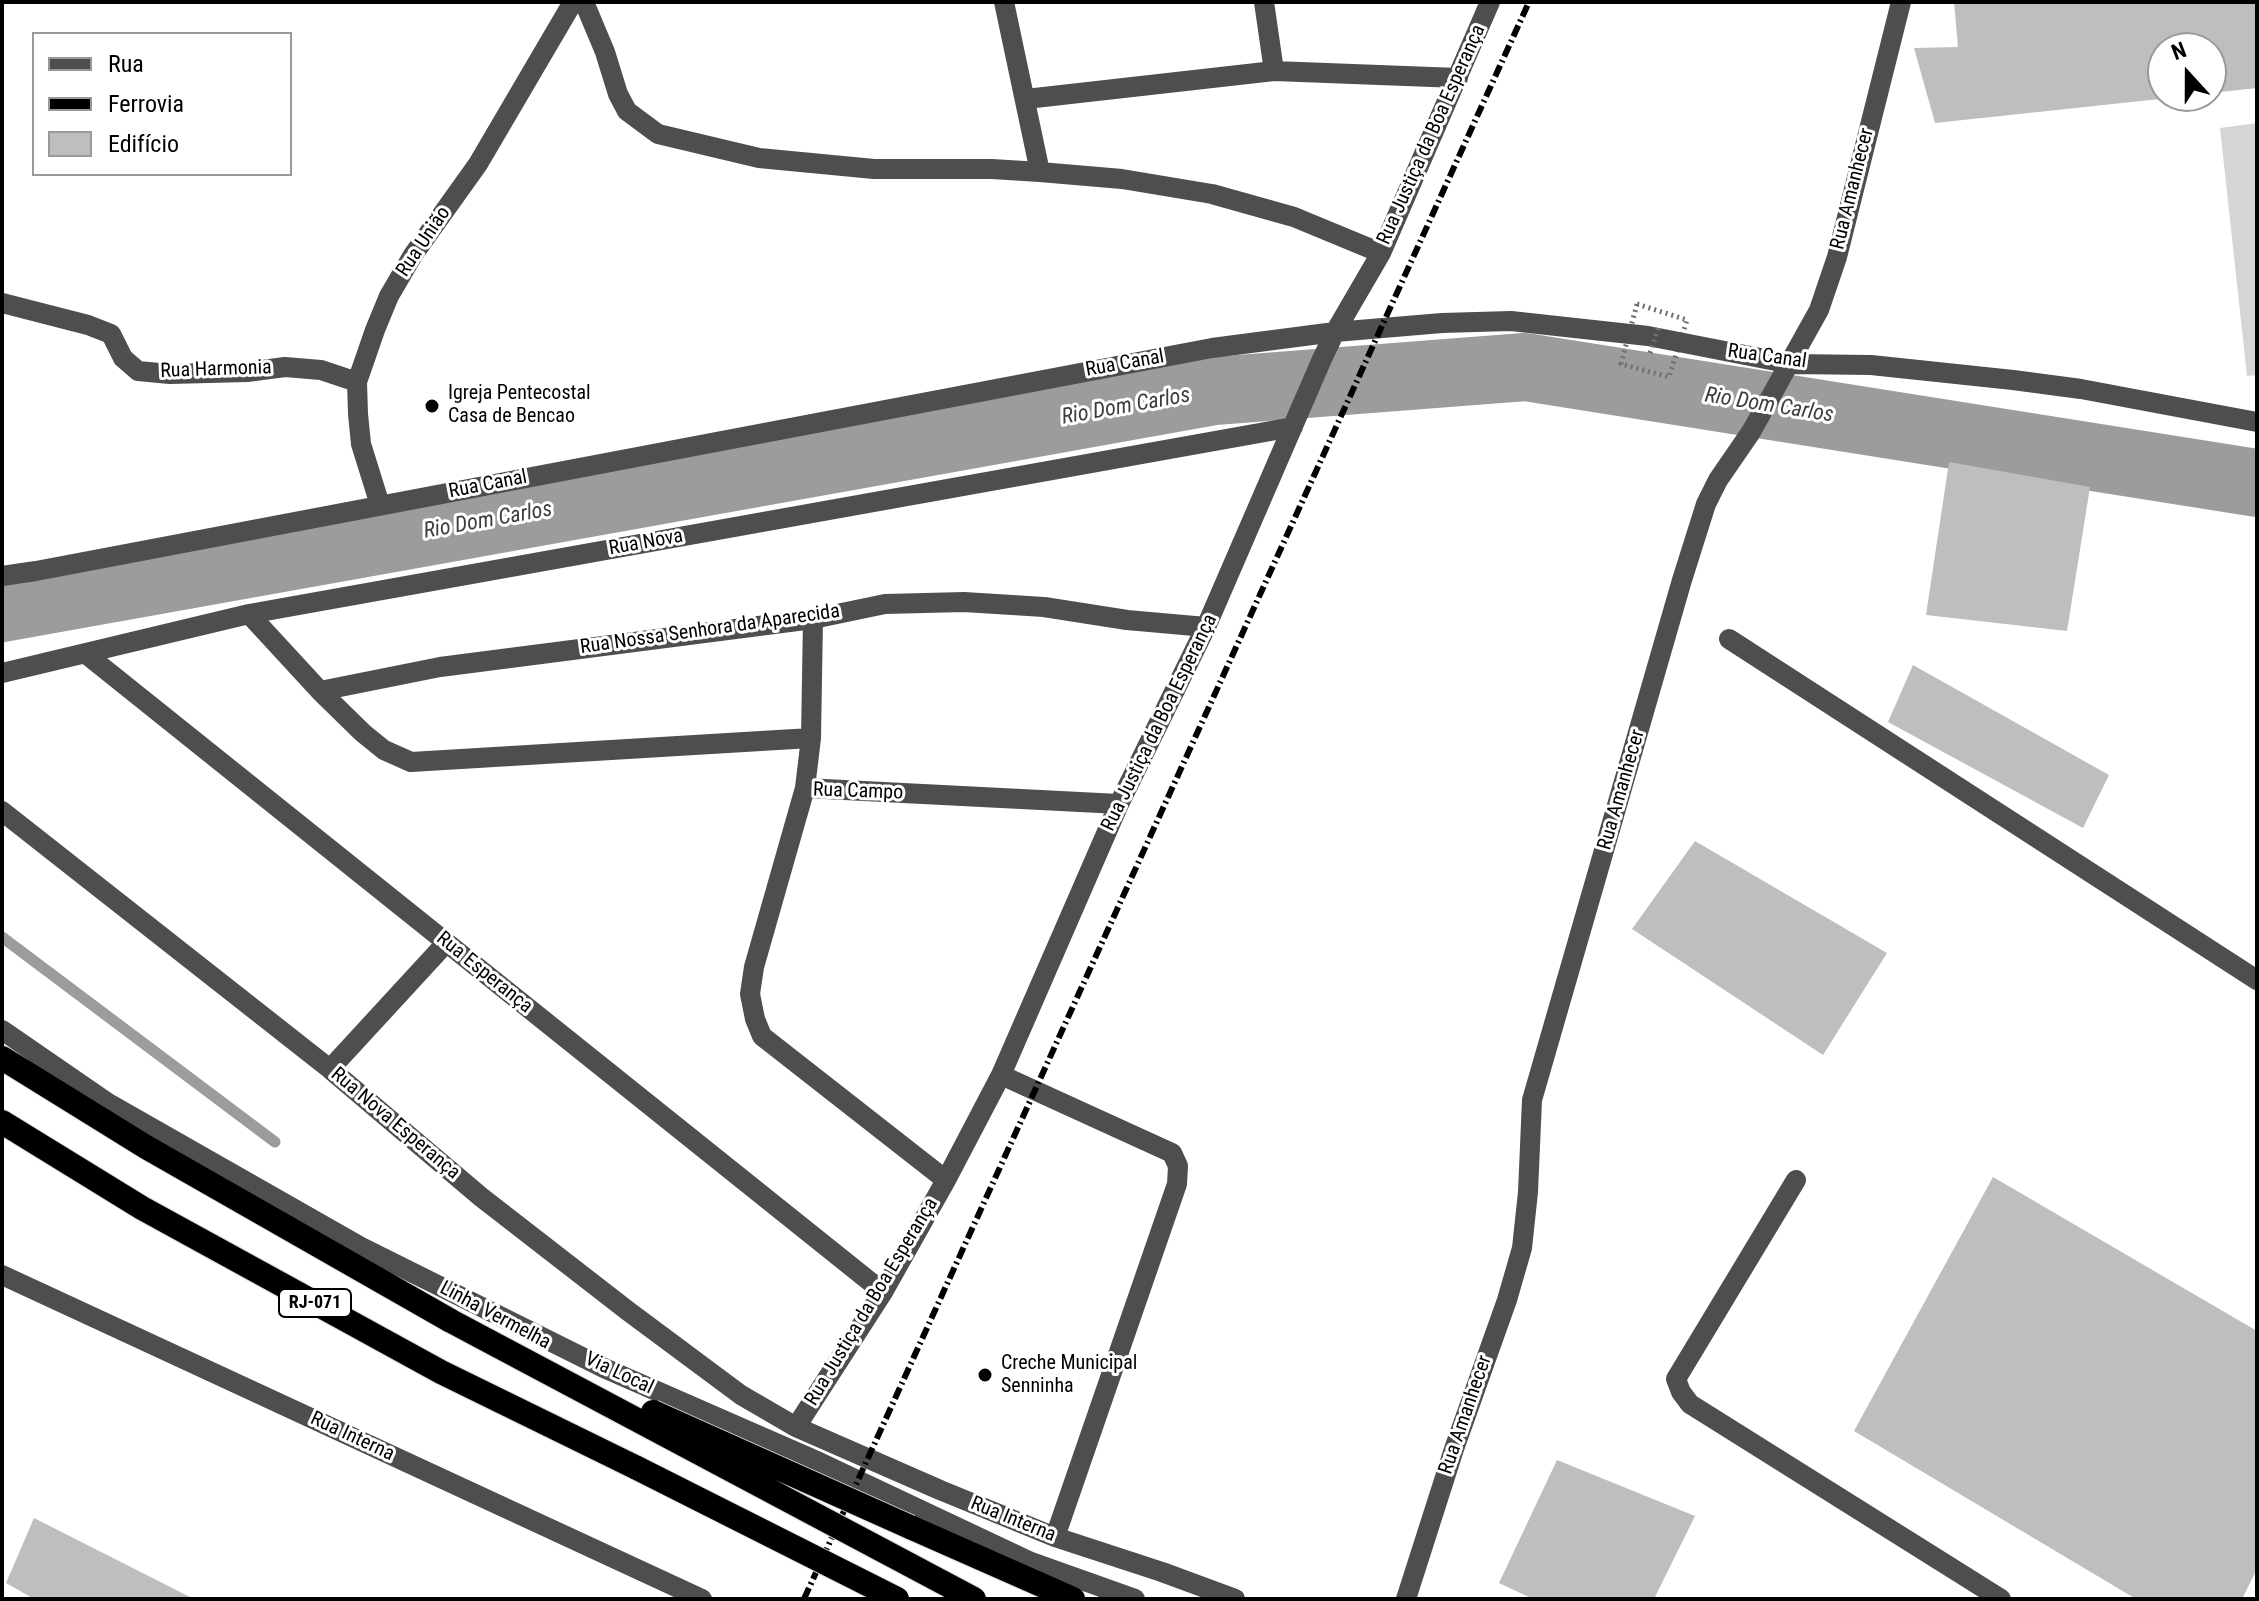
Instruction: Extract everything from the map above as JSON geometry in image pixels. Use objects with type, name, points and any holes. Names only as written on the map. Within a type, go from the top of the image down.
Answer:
[{"type":"highway","name":"Linha Vermelha","points":[[2,1058],[146,1147],[451,1321],[974,1599]]},
{"type":"highway","name":"RJ-071","points":[[2,1122],[142,1208],[441,1372],[897,1599]]},
{"type":"highway","points":[[451,1321],[1073,1599]]},
{"type":"street","name":"Rua União","points":[[380,505],[361,444],[357,382],[389,296],[413,255],[478,164],[573,2]]},
{"type":"street","points":[[584,2],[627,111],[658,134],[759,158],[874,169],[992,169],[1122,179],[1212,194],[1294,217],[1381,253]]},
{"type":"street","points":[[1004,2],[1040,172]]},
{"type":"street","points":[[1264,2],[1274,71]]},
{"type":"street","name":"Rua Justiça da Boa Esperança","points":[[796,1427],[883,1292],[1001,1075],[1119,804],[1206,627],[1322,359],[1381,253],[1490,2]]},
{"type":"street","name":"Rua Amanhecer","points":[[1406,1599],[1522,1248],[1532,1100],[1682,580],[1706,504],[1791,364],[1819,310],[1837,257],[1901,2]]},
{"type":"street","points":[[1026,99],[1274,71],[1458,78]]},
{"type":"street","name":"Rua Harmonia","points":[[2,303],[111,334],[123,358],[138,371],[185,374],[285,367],[321,370],[357,382]]},
{"type":"street","name":"Rua Canal","points":[[2,576],[1212,348],[1335,332],[1442,323],[1511,321],[1648,336],[1791,364],[1871,365],[2013,380],[2081,389],[2257,422]]},
{"type":"street","name":"Rua Nova","points":[[2,673],[249,614],[1293,427]]},
{"type":"street","name":"Rua Nossa Senhora da Aparecida","points":[[320,691],[440,667],[813,619],[885,604],[964,602],[1044,607],[1127,620],[1206,627]]},
{"type":"street","points":[[249,614],[320,691],[374,741],[384,750],[411,762],[811,738]]},
{"type":"street","points":[[805,788],[811,738],[813,619]]},
{"type":"street","points":[[1729,639],[2257,980]]},
{"type":"street","name":"Rua Esperança","points":[[86,654],[883,1292]]},
{"type":"street","name":"Rua Campo","points":[[946,1180],[762,1036],[755,1019],[750,994],[754,967],[805,788],[1119,804]]},
{"type":"street","name":"Rua Nova Esperança","points":[[2,811],[330,1069],[481,1197],[741,1395],[796,1427]]},
{"type":"street","points":[[330,1069],[446,943]]},
{"type":"street","name":"Via Local","points":[[2,1030],[108,1103],[375,1254],[604,1368],[819,1462],[1031,1562],[1135,1599]]},
{"type":"street","points":[[1001,1075],[1172,1153],[1178,1166],[1177,1184],[1055,1537]]},
{"type":"street","points":[[1796,1180],[1676,1379],[1681,1392],[1690,1404],[2001,1599]]},
{"type":"street","name":"Rua Interna","points":[[2,1275],[702,1599]]},
{"type":"street","name":"Rua Interna","points":[[796,1427],[1055,1537],[1235,1599]]},
{"type":"path","points":[[1650,353],[1659,326]]},
{"type":"path","points":[[1621,364],[1669,377]]},
{"type":"shaded area","points":[[2257,123],[2257,375],[2247,376],[2220,128]]},
{"type":"building","points":[[1954,2],[2257,2],[2257,88],[2227,91],[2227,32],[2147,32],[2147,100],[1935,123],[1914,48],[1958,47]]},
{"type":"building","points":[[1949,462],[2090,487],[2067,631],[1926,615]]},
{"type":"building","points":[[1913,665],[2109,775],[2083,828],[1888,722]]},
{"type":"building","points":[[1695,841],[1887,953],[1823,1055],[1632,929]]},
{"type":"building","points":[[1993,1177],[2257,1331],[2257,1569],[2242,1599],[2136,1599],[1854,1431]]},
{"type":"building","points":[[1557,1460],[1695,1516],[1654,1599],[1533,1599],[1499,1583]]},
{"type":"building","points":[[34,1518],[194,1599],[34,1599],[6,1583]]},
{"type":"waterway","name":"Rio Dom Carlos","points":[[2,608],[1214,391],[1525,367],[2257,483]]},
{"type":"waterway","points":[[2,937],[275,1142]]},
{"type":"railway","points":[[804,1599],[1529,2]]},
{"type":"place","name":"Igreja Pentecostal Casa de Bencao","points":[[432,406]]},
{"type":"place","name":"Creche Municipal Senninha","points":[[985,1375]]}]
